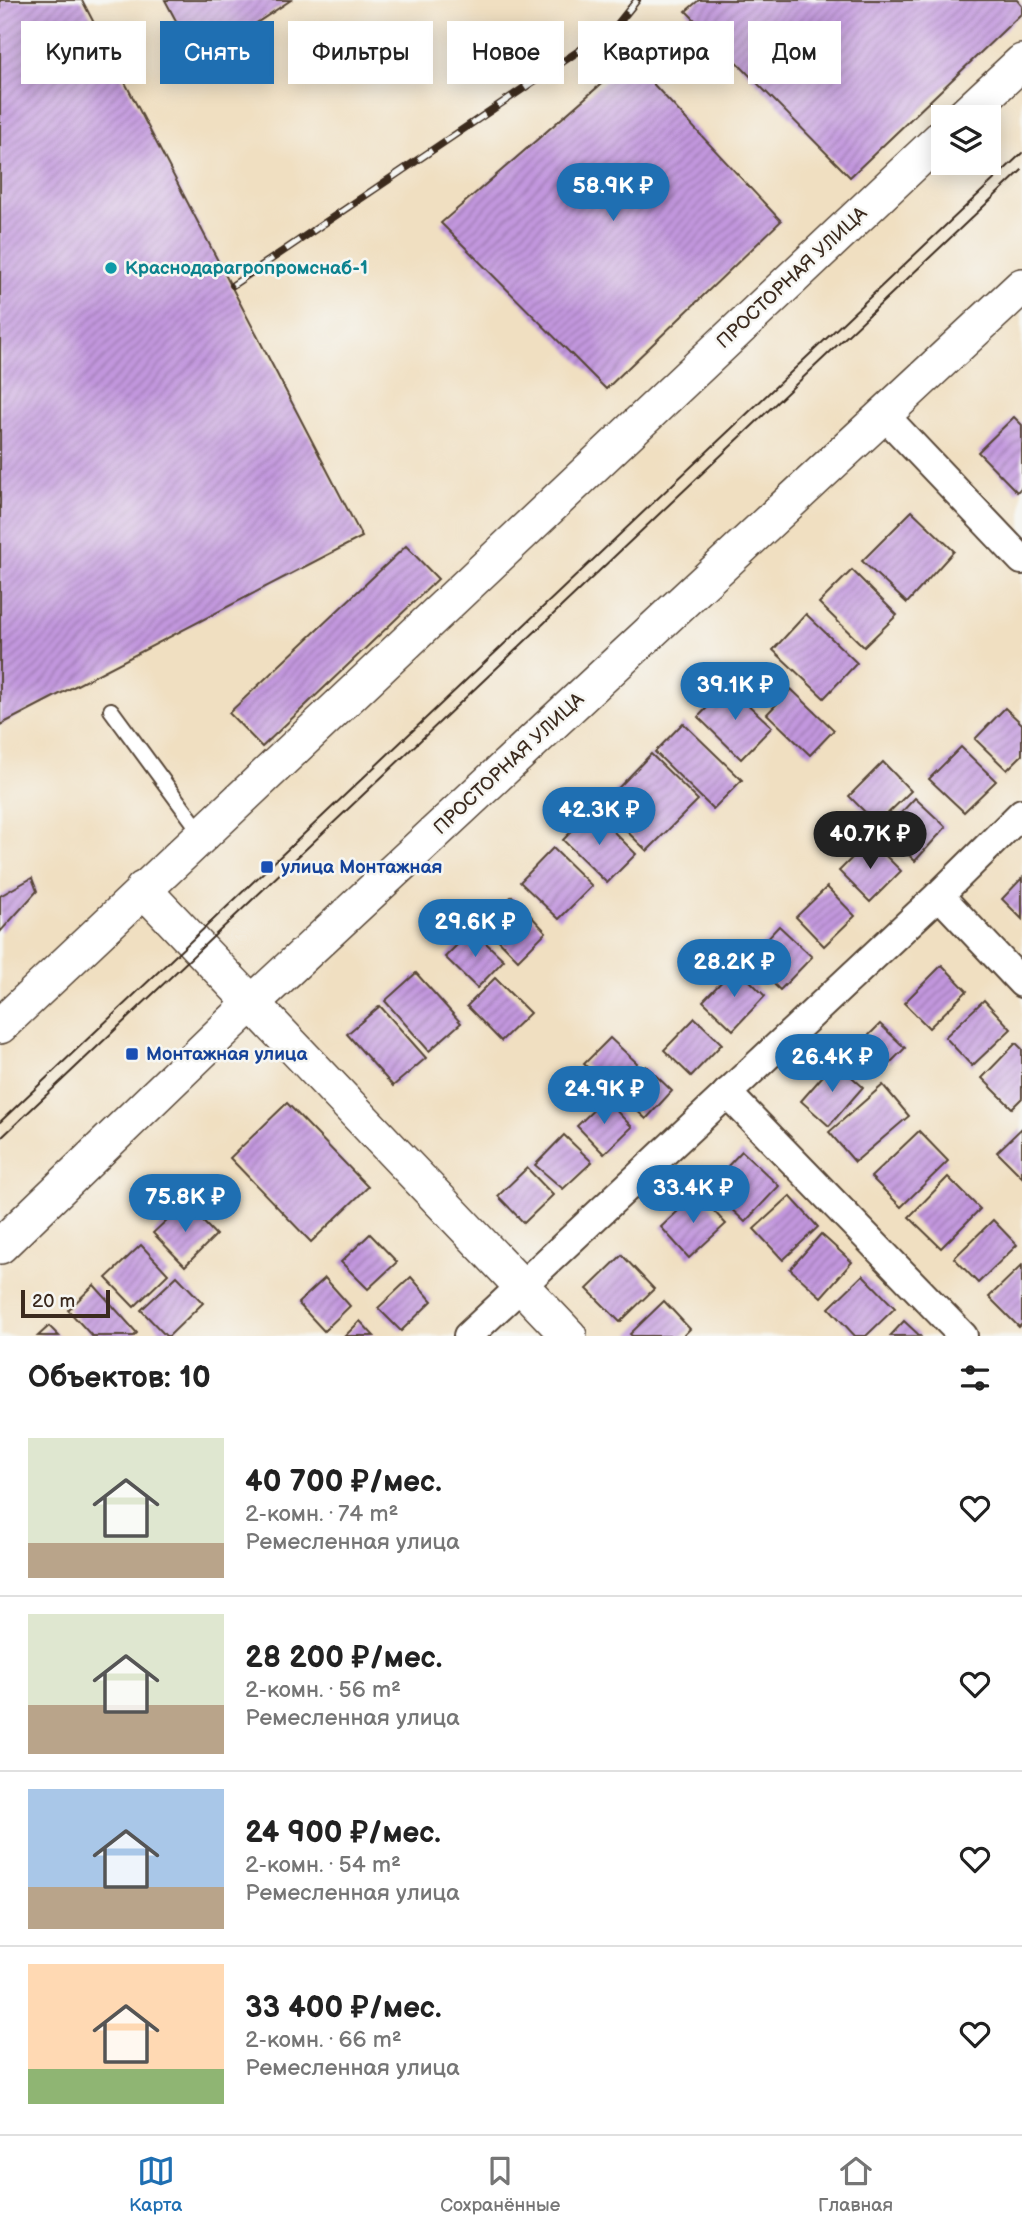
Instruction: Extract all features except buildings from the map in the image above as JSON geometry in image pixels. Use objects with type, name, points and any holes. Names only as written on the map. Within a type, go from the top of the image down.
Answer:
[{"type":"street","points":[[976,105],[1022,62]]},
{"type":"street","name":"ПРОСТОРНАЯ УЛИЦА","points":[[0,1026],[931,147]]},
{"type":"street","name":"ПРОСТОРНАЯ УЛИЦА","points":[[0,1246],[252,1003],[1022,286]]},
{"type":"street","points":[[884,415],[1022,559]]},
{"type":"street","points":[[468,1336],[939,895],[1022,813]]},
{"type":"street","points":[[144,889],[569,1336]]},
{"type":"street","points":[[939,895],[1022,983]]},
{"type":"street","points":[[727,1093],[962,1336]]},
{"type":"lane","points":[[111,710],[202,834]]},
{"type":"tram line","points":[[0,1122],[1022,153]]},
{"type":"tram line","points":[[0,1139],[1022,170]]},
{"type":"railway","points":[[233,285],[617,25],[637,0]]},
{"type":"place","name":"Краснодарагропромснаб-1","points":[[111,268]]},
{"type":"place","name":"улица Монтажная","points":[[267,867]]},
{"type":"place","name":"Монтажная улица","points":[[132,1054]]}]
